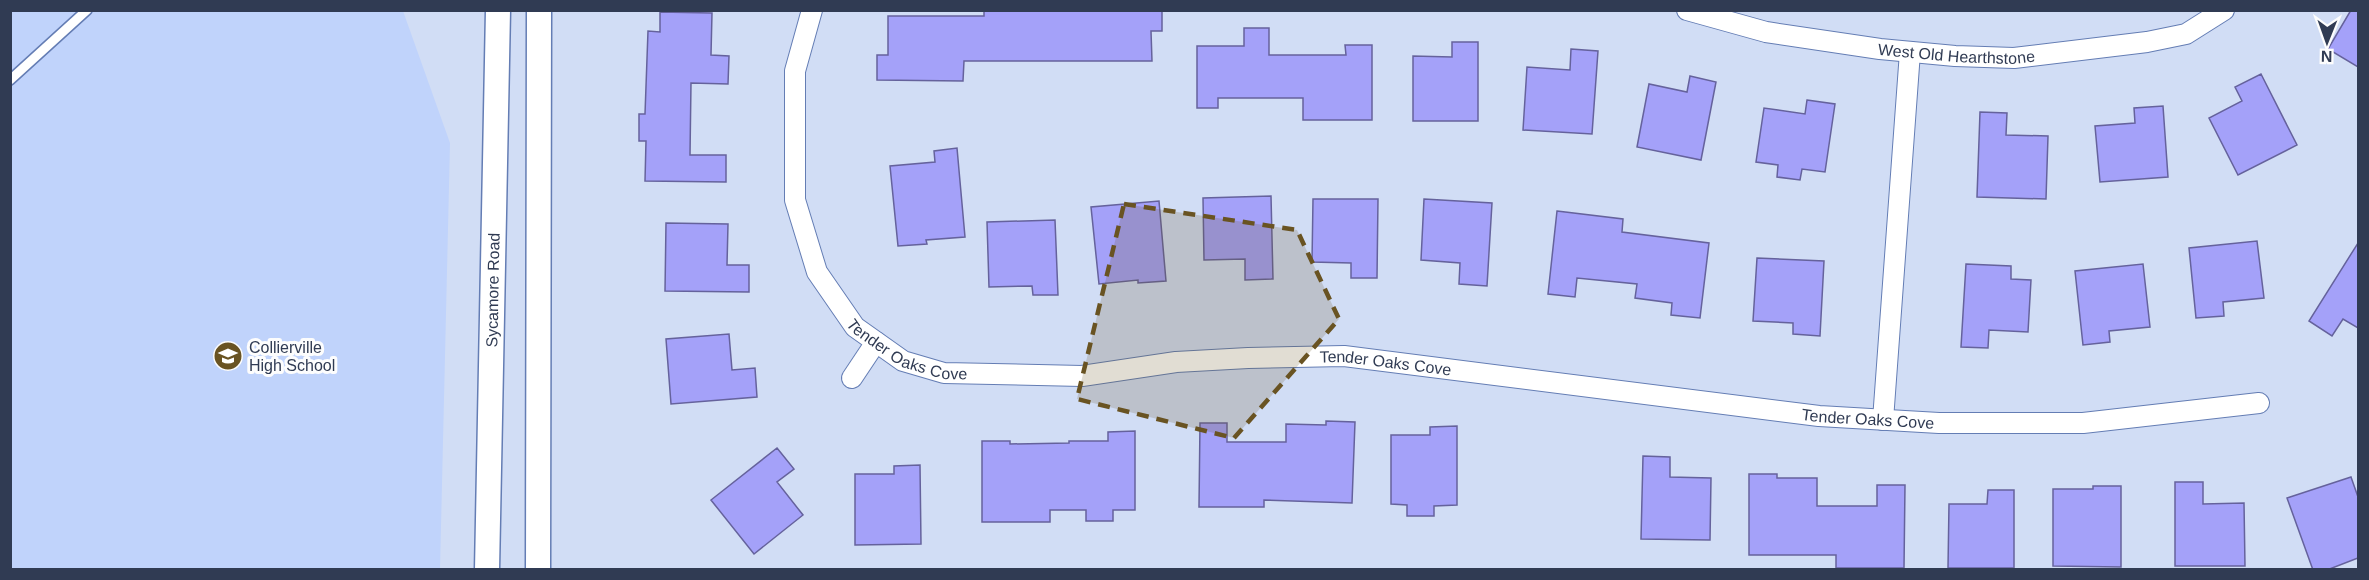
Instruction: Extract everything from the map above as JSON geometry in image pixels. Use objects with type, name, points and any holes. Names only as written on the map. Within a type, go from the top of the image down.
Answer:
[{"type":"street","name":"Sycamore Road","points":[[487,570],[498,10]]},
{"type":"street","points":[[538,570],[539,10]]},
{"type":"street","name":"Tender Oaks Cove","points":[[812,10],[795,71],[795,200],[817,272],[855,327],[903,360],[945,373],[1082,376],[1176,362],[1344,356],[1808,414],[1939,423],[2083,423],[2259,403]]},
{"type":"street","name":"West Old Hearthstone","points":[[1687,10],[1766,32],[1955,57],[2014,58],[2147,42],[2186,34],[2224,10]]},
{"type":"street","points":[[1883,420],[1910,52]]},
{"type":"street","points":[[852,378],[876,342]]},
{"type":"lane","points":[[10,80],[87,10]]},
{"type":"highlighted area","points":[[1124,204],[1297,230],[1339,319],[1234,438],[1077,399]]},
{"type":"shaded area","name":"Collierville High School","points":[[10,11],[403,11],[450,143],[440,569],[11,569]]},
{"type":"building","points":[[1162,10],[1162,31],[1151,31],[1152,61],[964,61],[963,81],[877,80],[877,55],[888,55],[888,16],[984,16],[984,11]]},
{"type":"building","points":[[2351,10],[2358,10],[2358,67],[2328,49]]},
{"type":"building","points":[[660,12],[712,13],[711,55],[729,56],[728,84],[691,83],[690,155],[726,155],[726,182],[645,181],[646,141],[639,141],[639,114],[645,114],[648,31],[660,32]]},
{"type":"building","points":[[1244,28],[1269,28],[1269,55],[1346,55],[1345,45],[1372,45],[1372,120],[1303,120],[1303,98],[1218,98],[1218,108],[1197,108],[1197,46],[1244,46]]},
{"type":"building","points":[[1452,42],[1478,42],[1478,121],[1413,121],[1413,56],[1452,57]]},
{"type":"building","points":[[1571,49],[1598,51],[1592,134],[1523,130],[1527,67],[1570,70]]},
{"type":"building","points":[[2261,74],[2297,145],[2238,175],[2209,118],[2242,101],[2235,87]]},
{"type":"building","points":[[1690,76],[1716,82],[1701,160],[1637,147],[1649,84],[1687,92]]},
{"type":"building","points":[[1807,100],[1835,104],[1825,172],[1802,169],[1800,180],[1777,177],[1778,165],[1756,162],[1764,108],[1805,114]]},
{"type":"building","points":[[2163,106],[2168,177],[2100,182],[2095,126],[2135,123],[2134,108]]},
{"type":"building","points":[[1980,112],[2007,113],[2006,135],[2048,136],[2046,199],[1977,197]]},
{"type":"building","points":[[957,148],[965,237],[926,240],[927,244],[898,246],[890,166],[935,162],[934,151]]},
{"type":"building","points":[[1271,196],[1273,279],[1245,280],[1245,259],[1204,260],[1203,198]]},
{"type":"building","points":[[1313,199],[1378,199],[1377,278],[1351,278],[1351,263],[1312,262]]},
{"type":"building","points":[[1424,199],[1492,203],[1487,286],[1459,284],[1460,263],[1421,260]]},
{"type":"building","points":[[1159,201],[1166,281],[1138,283],[1138,280],[1099,284],[1091,207]]},
{"type":"building","points":[[1557,211],[1623,219],[1622,232],[1709,243],[1700,318],[1671,315],[1672,303],[1635,298],[1637,284],[1577,278],[1575,297],[1548,294]]},
{"type":"building","points":[[1055,220],[1058,295],[1033,295],[1032,286],[989,287],[987,222]]},
{"type":"building","points":[[666,223],[728,224],[727,265],[749,265],[749,292],[665,291]]},
{"type":"building","points":[[2257,241],[2264,298],[2223,302],[2224,316],[2196,318],[2189,248]]},
{"type":"building","points":[[2358,243],[2358,328],[2343,319],[2332,336],[2309,321]]},
{"type":"building","points":[[1757,258],[1824,261],[1820,336],[1793,334],[1793,323],[1753,321]]},
{"type":"building","points":[[1966,264],[2011,266],[2011,279],[2031,280],[2028,332],[1989,330],[1988,348],[1961,347]]},
{"type":"building","points":[[2143,264],[2150,327],[2109,331],[2110,342],[2083,345],[2075,271]]},
{"type":"building","points":[[729,334],[732,370],[755,368],[757,397],[671,404],[666,339]]},
{"type":"building","points":[[1326,421],[1355,422],[1352,503],[1264,500],[1264,507],[1199,507],[1200,423],[1227,423],[1227,442],[1286,442],[1286,424],[1326,425]]},
{"type":"building","points":[[1457,426],[1457,505],[1434,506],[1434,516],[1407,516],[1407,505],[1391,504],[1391,435],[1430,435],[1430,427]]},
{"type":"building","points":[[1135,431],[1135,510],[1113,510],[1113,521],[1086,521],[1086,510],[1050,510],[1050,522],[982,522],[982,441],[1010,441],[1010,444],[1108,441],[1108,432]]},
{"type":"building","points":[[777,448],[794,469],[777,482],[803,515],[754,554],[711,500]]},
{"type":"building","points":[[1643,456],[1670,457],[1670,477],[1711,478],[1710,540],[1641,539]]},
{"type":"building","points":[[920,465],[921,544],[855,545],[855,474],[894,474],[894,466]]},
{"type":"building","points":[[1749,474],[1777,474],[1777,478],[1817,478],[1817,506],[1877,506],[1877,485],[1905,485],[1904,568],[1836,568],[1836,555],[1749,555]]},
{"type":"building","points":[[2351,477],[2358,497],[2358,558],[2327,570],[2313,570],[2287,498]]},
{"type":"building","points":[[2175,482],[2203,482],[2203,504],[2244,503],[2245,566],[2175,566]]},
{"type":"building","points":[[2093,486],[2121,486],[2121,567],[2053,566],[2053,489],[2093,489]]},
{"type":"building","points":[[1988,490],[2014,490],[2014,568],[1948,568],[1949,504],[1987,504]]},
{"type":"place","name":"Collierville High School","points":[[228,356]]}]
